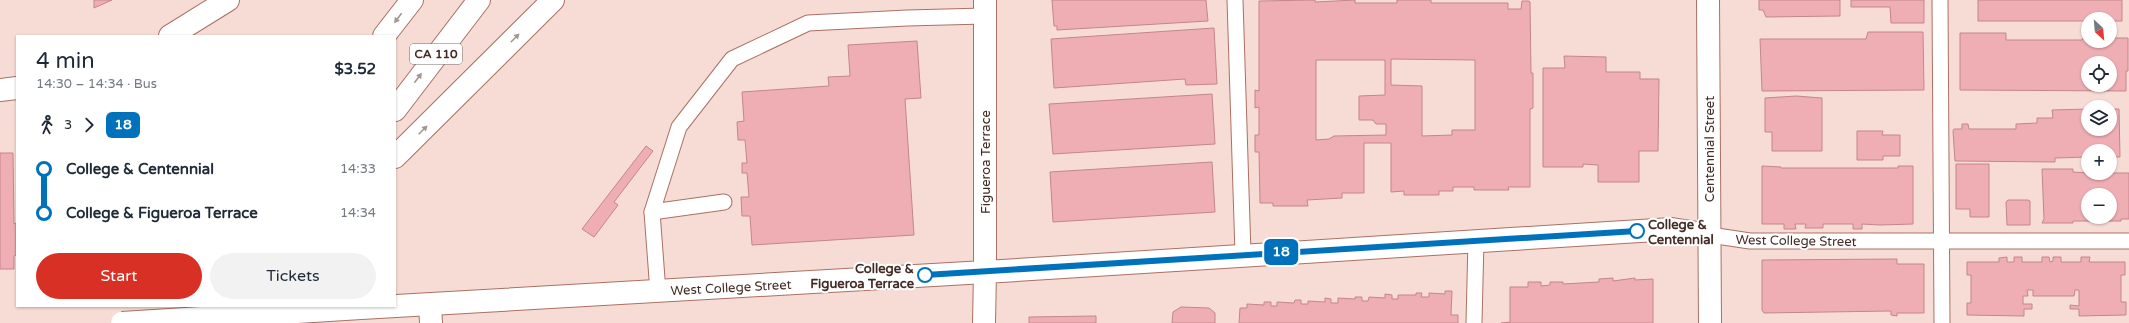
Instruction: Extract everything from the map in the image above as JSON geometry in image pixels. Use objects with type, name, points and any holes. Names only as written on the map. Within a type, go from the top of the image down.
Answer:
[{"type":"main road","points":[[172,35],[228,0]]},
{"type":"main road","points":[[385,35],[412,0]]},
{"type":"main road","name":"CA 110","points":[[396,109],[479,0]]},
{"type":"main road","points":[[396,156],[553,0]]},
{"type":"main road","name":"Centennial Street","points":[[1708,0],[1710,323]]},
{"type":"main road","name":"Figueroa Terrace","points":[[984,8],[984,323]]},
{"type":"main road","points":[[0,90],[16,88]]},
{"type":"main road","name":"West College Street","points":[[122,323],[361,308],[430,314],[658,292],[985,272],[1243,254],[1672,229],[1710,235]]},
{"type":"main road","points":[[187,323],[197,307]]},
{"type":"main road","points":[[253,323],[263,307]]},
{"type":"lane","points":[[1236,0],[1243,254]]},
{"type":"lane","points":[[1940,0],[1942,323]]},
{"type":"lane","points":[[658,292],[652,212],[679,127],[732,59],[808,23],[907,18],[984,8]]},
{"type":"lane","points":[[652,212],[724,202]]},
{"type":"lane","name":"West College Street","points":[[1710,235],[1750,241],[2129,241]]},
{"type":"lane","points":[[1474,323],[1476,240]]},
{"type":"building","points":[[94,0],[112,0],[94,8]]},
{"type":"building","points":[[1052,0],[1206,0],[1208,21],[1057,30],[1057,26],[1054,26]]},
{"type":"building","points":[[1315,0],[1315,2],[1355,0],[1355,3],[1397,3],[1397,0],[1431,0],[1431,3],[1508,3],[1508,9],[1521,9],[1522,1],[1529,1],[1531,73],[1533,73],[1533,108],[1530,109],[1530,187],[1508,187],[1509,190],[1474,190],[1474,187],[1453,187],[1453,191],[1439,191],[1439,195],[1404,195],[1404,191],[1391,192],[1391,143],[1364,143],[1364,193],[1342,193],[1342,198],[1307,200],[1308,206],[1273,206],[1273,203],[1260,203],[1259,152],[1255,152],[1255,135],[1259,135],[1259,107],[1255,108],[1255,90],[1259,91],[1259,1]],"holes":[[[1391,59],[1475,60],[1475,130],[1452,130],[1452,135],[1422,136],[1422,86],[1391,85]],[[1316,60],[1385,60],[1385,95],[1359,96],[1359,120],[1373,120],[1376,124],[1386,124],[1386,135],[1334,136],[1329,139],[1316,140]]]},
{"type":"building","points":[[1759,0],[1840,0],[1840,16],[1766,17],[1763,10],[1759,10]]},
{"type":"building","points":[[1851,0],[1924,0],[1924,23],[1891,23],[1890,7],[1851,7]]},
{"type":"building","points":[[1978,0],[2122,0],[2122,21],[2117,21],[2117,12],[2081,12],[2081,21],[1978,21]]},
{"type":"building","points":[[1214,28],[1217,84],[1186,85],[1185,79],[1054,88],[1051,39]]},
{"type":"building","points":[[1868,32],[1923,32],[1924,90],[1762,91],[1760,39],[1866,39]]},
{"type":"building","points":[[1960,33],[2006,33],[2006,40],[2081,40],[2081,48],[2117,48],[2117,38],[2128,38],[2128,71],[2126,71],[2126,91],[2117,91],[2117,56],[2081,56],[2081,91],[1960,90]]},
{"type":"building","points":[[917,41],[921,98],[905,99],[914,235],[752,245],[750,216],[742,216],[741,197],[749,197],[747,173],[742,173],[742,163],[747,163],[745,140],[738,140],[737,122],[744,121],[742,92],[829,86],[828,77],[850,76],[848,45]]},
{"type":"building","points":[[1564,56],[1606,57],[1606,72],[1640,72],[1640,79],[1659,79],[1658,151],[1639,151],[1639,182],[1598,182],[1598,165],[1583,164],[1583,167],[1543,167],[1543,68],[1565,68]]},
{"type":"building","points":[[1212,94],[1215,144],[1053,154],[1049,104]]},
{"type":"building","points":[[1796,96],[1822,98],[1822,151],[1772,151],[1772,132],[1765,132],[1765,98]]},
{"type":"building","points":[[2081,109],[2081,136],[2117,136],[2117,109],[2119,109],[2120,157],[2117,157],[2117,144],[2081,144],[2081,157],[2055,158],[2055,162],[1955,161],[1953,131],[1954,129],[1962,129],[1962,124],[1968,124],[1969,129],[2016,129],[2016,124],[2037,123],[2037,118],[2053,118],[2052,110]]},
{"type":"building","points":[[1857,131],[1883,131],[1882,135],[1900,135],[1900,156],[1883,156],[1883,160],[1857,160]]},
{"type":"building","points":[[646,146],[653,151],[614,202],[618,205],[594,237],[582,229]]},
{"type":"building","points":[[0,153],[13,153],[14,224],[16,223],[16,255],[14,256],[14,269],[0,269]]},
{"type":"building","points":[[1212,162],[1215,212],[1053,222],[1050,172]]},
{"type":"building","points":[[1956,164],[1989,164],[1989,217],[1970,217],[1970,209],[1956,209]]},
{"type":"building","points":[[1762,166],[1781,168],[1898,168],[1898,166],[1913,166],[1913,224],[1862,224],[1862,229],[1853,229],[1853,224],[1823,224],[1823,228],[1805,228],[1806,224],[1795,224],[1796,229],[1784,229],[1784,224],[1762,224]]},
{"type":"building","points":[[2042,169],[2073,169],[2073,172],[2081,173],[2081,180],[2117,180],[2117,173],[2129,173],[2129,219],[2121,219],[2121,221],[2117,221],[2117,188],[2081,188],[2081,221],[2073,221],[2073,223],[2042,223],[2044,219]]},
{"type":"building","points":[[2008,200],[2030,201],[2030,225],[2007,225],[2006,202]]},
{"type":"building","points":[[2007,257],[2007,262],[2014,262],[2014,257],[2022,257],[2022,262],[2042,262],[2042,257],[2049,257],[2050,262],[2053,261],[2053,257],[2061,257],[2061,262],[2081,262],[2081,257],[2090,257],[2089,262],[2125,262],[2125,275],[2121,275],[2121,302],[2126,302],[2126,315],[2079,316],[2079,309],[2070,309],[2070,305],[2079,306],[2079,290],[2075,290],[2074,296],[2033,296],[2033,290],[2027,290],[2028,296],[2023,296],[2023,304],[2032,304],[2032,309],[2024,309],[2024,316],[1967,315],[1967,303],[1971,303],[1971,275],[1967,275],[1967,262],[1999,262],[1999,258]]},
{"type":"building","points":[[1897,259],[1897,264],[1924,264],[1924,313],[1897,313],[1897,316],[1891,315],[1891,311],[1764,313],[1762,310],[1762,260]]},
{"type":"building","points":[[1613,278],[1613,281],[1635,278],[1635,280],[1653,279],[1653,323],[1501,323],[1510,322],[1510,287],[1528,287],[1528,282],[1541,282],[1541,286],[1550,285],[1550,282],[1563,282],[1563,284],[1599,282],[1599,279]]},
{"type":"building","points":[[1445,291],[1452,291],[1451,315],[1458,315],[1458,323],[1239,323],[1240,308],[1247,308],[1247,304],[1264,305],[1264,302],[1271,302],[1271,306],[1277,306],[1277,302],[1294,303],[1295,300],[1301,300],[1301,304],[1308,304],[1308,301],[1325,302],[1325,298],[1331,299],[1331,303],[1338,303],[1338,298],[1355,299],[1355,297],[1362,297],[1362,301],[1368,301],[1369,297],[1385,298],[1385,294],[1392,295],[1392,299],[1398,299],[1398,295],[1416,295],[1416,293],[1422,293],[1421,297],[1429,297],[1429,293],[1445,294]]},
{"type":"building","points":[[1181,307],[1209,308],[1215,313],[1215,323],[1172,323],[1173,312]]},
{"type":"building","points":[[1096,316],[1096,323],[1029,323],[1029,317]]},
{"type":"bus line","name":"18","points":[[925,275],[1023,270],[1258,253],[1637,231]]},
{"type":"place","name":"College & Centennial","points":[[1637,231]]},
{"type":"place","name":"College & Figueroa Terrace","points":[[925,275]]}]
